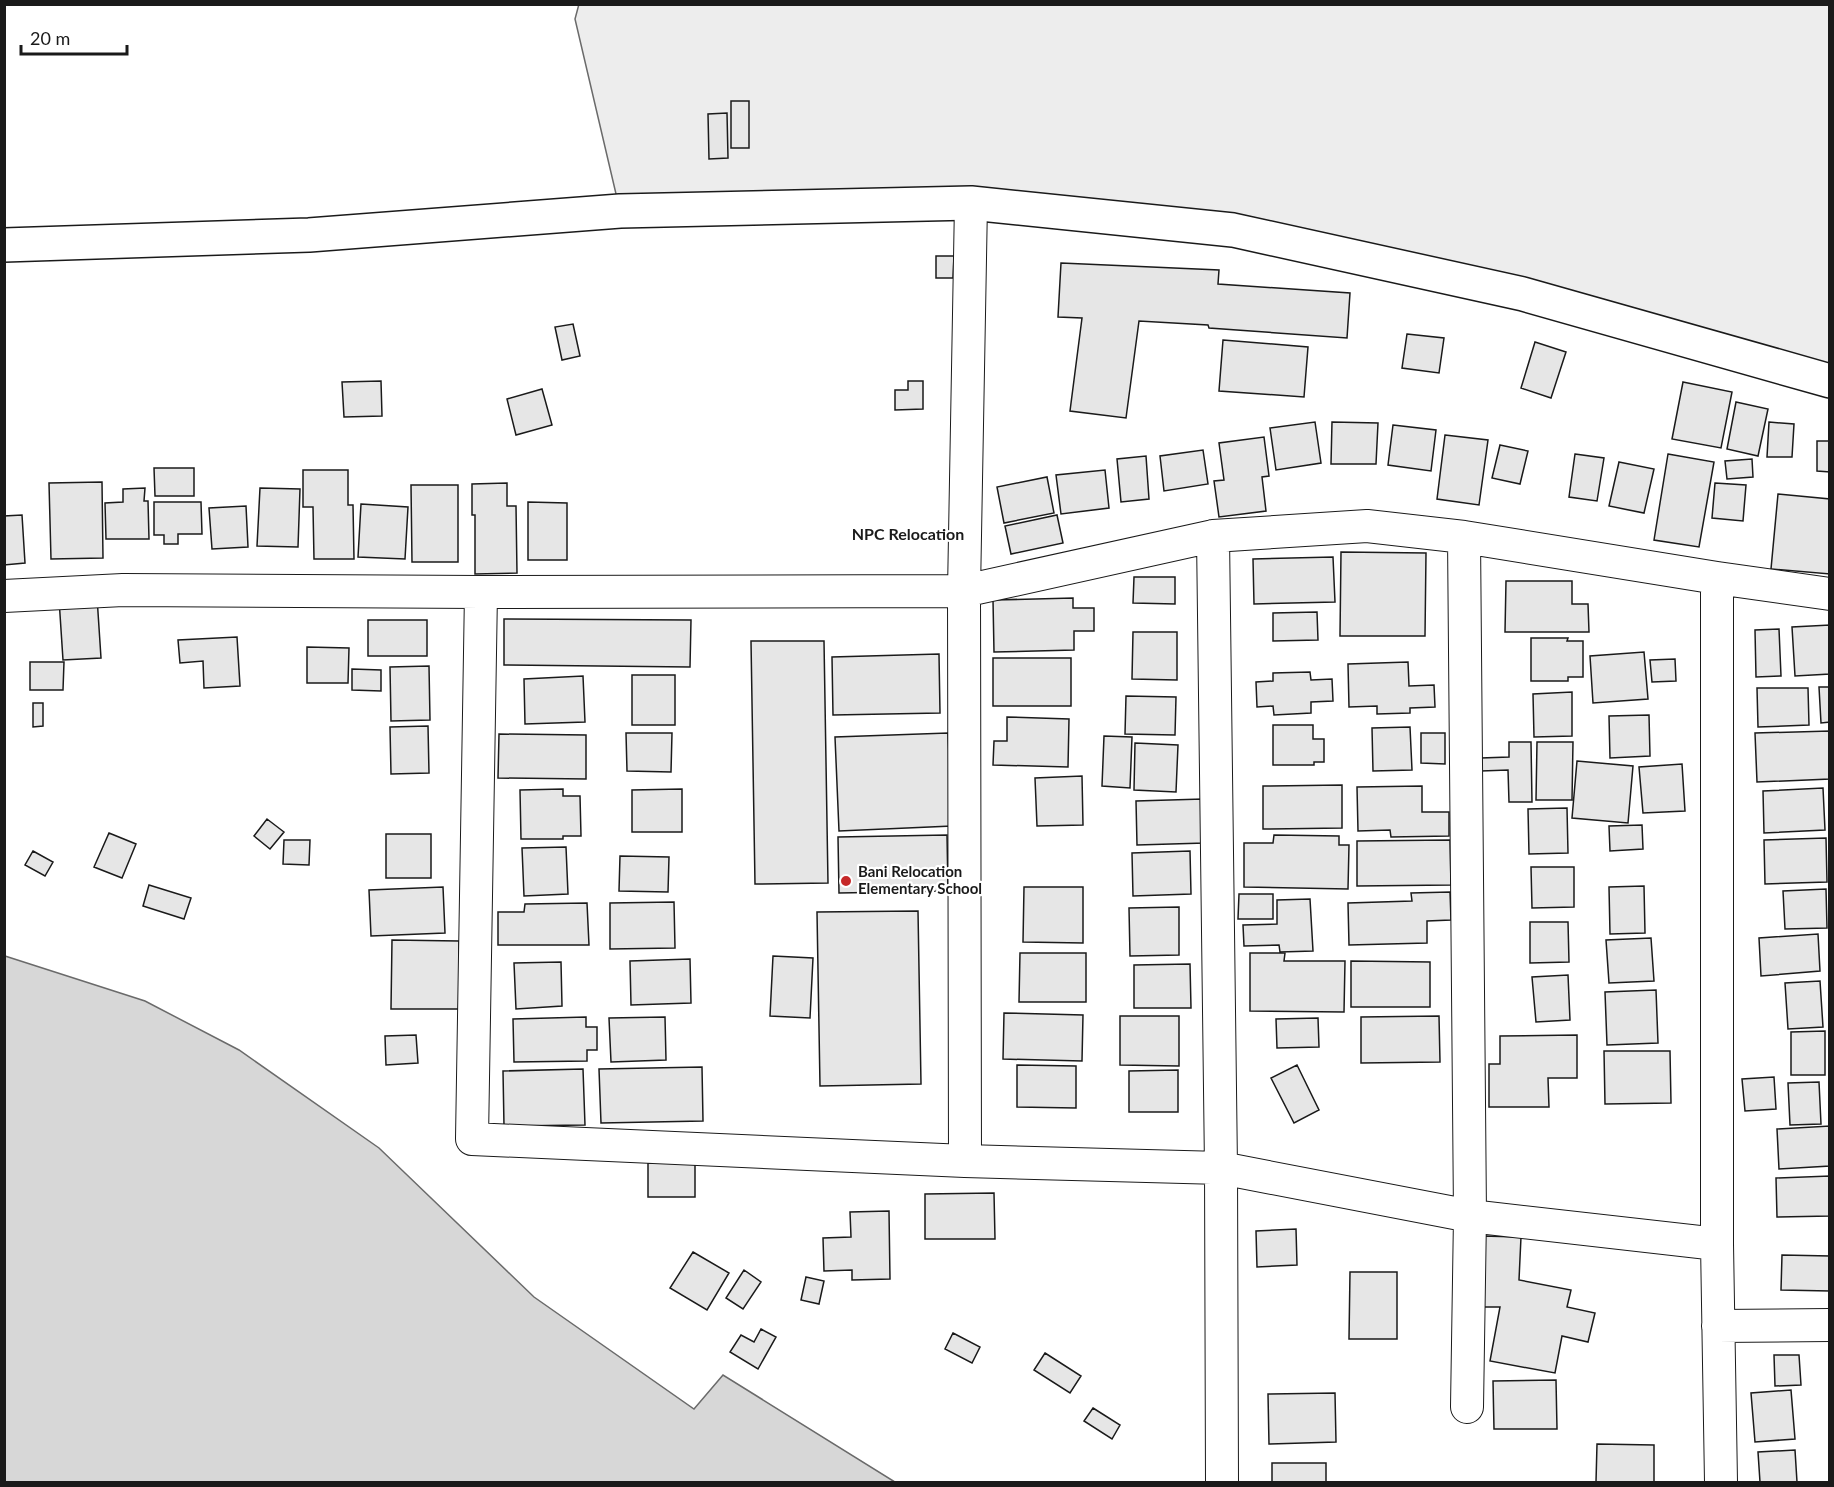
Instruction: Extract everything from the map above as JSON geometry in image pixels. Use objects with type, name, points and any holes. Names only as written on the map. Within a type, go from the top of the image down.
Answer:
[{"type":"street","points":[[965,1161],[964,591],[971,203]]},
{"type":"street","points":[[4,245],[309,235],[620,212],[971,203],[1233,230],[1523,294],[1830,381]]},
{"type":"street","points":[[4,596],[123,590],[964,591],[1213,536],[1366,526],[1464,537],[1830,594]]},
{"type":"street","points":[[1213,536],[1221,1168],[1222,1482]]},
{"type":"street","points":[[1464,537],[1470,1216],[1467,1407]]},
{"type":"street","points":[[1717,578],[1717,1244],[1721,1482]]},
{"type":"street","points":[[481,592],[472,1139],[965,1161],[1221,1168],[1470,1216],[1717,1244]]},
{"type":"street","points":[[1718,1326],[1830,1325]]},
{"type":"shaded area","points":[[579,4],[1829,5],[1829,381],[1523,294],[971,203],[620,211],[575,19]]},
{"type":"shaded area","points":[[5,956],[145,1001],[239,1050],[379,1148],[534,1297],[694,1409],[723,1375],[895,1482],[5,1482]]},
{"type":"building","points":[[731,101],[749,101],[749,148],[731,148]]},
{"type":"building","points":[[727,113],[728,158],[709,159],[708,114]]},
{"type":"building","points":[[936,256],[954,256],[953,278],[936,278]]},
{"type":"building","points":[[1061,263],[1219,270],[1218,284],[1350,293],[1347,338],[1139,321],[1126,418],[1070,411],[1082,318],[1058,317]]},
{"type":"building","points":[[573,324],[580,356],[562,360],[555,327]]},
{"type":"building","points":[[1407,334],[1444,338],[1439,373],[1402,368]]},
{"type":"building","points":[[1223,340],[1308,347],[1304,397],[1219,391]]},
{"type":"building","points":[[1535,342],[1566,352],[1551,398],[1521,388]]},
{"type":"building","points":[[381,381],[382,416],[344,417],[342,382]]},
{"type":"building","points":[[908,381],[923,381],[923,409],[895,410],[895,390],[908,390]]},
{"type":"building","points":[[1683,382],[1732,392],[1721,448],[1672,439]]},
{"type":"building","points":[[542,389],[552,425],[516,435],[507,399]]},
{"type":"building","points":[[1736,402],[1768,409],[1758,456],[1727,449]]},
{"type":"building","points":[[1315,422],[1321,463],[1276,470],[1270,428]]},
{"type":"building","points":[[1332,422],[1378,423],[1376,464],[1331,464]]},
{"type":"building","points":[[1769,422],[1794,424],[1792,457],[1767,457]]},
{"type":"building","points":[[1393,425],[1436,430],[1431,471],[1388,465]]},
{"type":"building","points":[[1445,435],[1488,440],[1479,505],[1437,499]]},
{"type":"building","points":[[1264,437],[1269,476],[1262,477],[1266,511],[1219,517],[1214,481],[1224,480],[1219,443]]},
{"type":"building","points":[[1817,441],[1830,441],[1830,472],[1817,471]]},
{"type":"building","points":[[1500,445],[1528,451],[1520,484],[1492,478]]},
{"type":"building","points":[[1203,450],[1208,484],[1164,491],[1160,456]]},
{"type":"building","points":[[1575,454],[1604,458],[1597,501],[1569,497]]},
{"type":"building","points":[[1668,454],[1714,462],[1699,547],[1654,540]]},
{"type":"building","points":[[1146,456],[1149,499],[1121,502],[1117,459]]},
{"type":"building","points":[[1752,459],[1753,477],[1727,479],[1725,461]]},
{"type":"building","points":[[1619,462],[1654,469],[1644,513],[1609,506]]},
{"type":"building","points":[[154,468],[194,468],[194,496],[155,496]]},
{"type":"building","points":[[303,470],[348,470],[348,505],[353,505],[354,559],[314,559],[313,507],[303,507]]},
{"type":"building","points":[[1105,470],[1109,508],[1061,514],[1056,475]]},
{"type":"building","points":[[1047,477],[1054,513],[1004,523],[997,487]]},
{"type":"building","points":[[102,482],[103,558],[51,559],[49,483]]},
{"type":"building","points":[[507,483],[507,506],[516,506],[517,573],[475,574],[475,515],[472,515],[472,484]]},
{"type":"building","points":[[1715,483],[1746,485],[1743,521],[1712,518]]},
{"type":"building","points":[[411,485],[458,485],[458,562],[412,562]]},
{"type":"building","points":[[145,488],[144,501],[148,501],[149,539],[106,539],[105,503],[123,502],[123,489]]},
{"type":"building","points":[[260,488],[300,489],[298,547],[257,546]]},
{"type":"building","points":[[1778,494],[1830,499],[1830,574],[1771,569]]},
{"type":"building","points":[[154,502],[201,502],[202,534],[178,534],[178,544],[164,544],[164,535],[154,535]]},
{"type":"building","points":[[528,502],[567,503],[567,560],[528,560]]},
{"type":"building","points":[[361,504],[408,507],[405,559],[358,557]]},
{"type":"building","points":[[246,506],[248,547],[212,549],[209,508]]},
{"type":"building","points":[[22,515],[25,563],[4,565],[4,516]]},
{"type":"building","points":[[1057,515],[1063,543],[1011,554],[1005,526]]},
{"type":"building","points":[[1341,552],[1426,553],[1425,636],[1340,636]]},
{"type":"building","points":[[1333,557],[1335,602],[1254,604],[1253,559]]},
{"type":"building","points":[[1134,577],[1175,577],[1175,604],[1133,603]]},
{"type":"building","points":[[1506,581],[1572,581],[1572,604],[1588,604],[1589,632],[1505,632]]},
{"type":"building","points":[[97,597],[101,658],[63,660],[59,599]]},
{"type":"building","points":[[1073,598],[1073,608],[1094,608],[1094,631],[1074,631],[1074,650],[994,652],[993,600]]},
{"type":"building","points":[[1317,612],[1318,640],[1273,641],[1273,613]]},
{"type":"building","points":[[504,619],[691,620],[690,667],[504,665]]},
{"type":"building","points":[[368,620],[427,620],[427,656],[368,656]]},
{"type":"building","points":[[1830,625],[1830,674],[1795,676],[1792,627]]},
{"type":"building","points":[[1779,629],[1781,676],[1756,677],[1755,630]]},
{"type":"building","points":[[1133,632],[1177,632],[1177,680],[1132,679]]},
{"type":"building","points":[[237,637],[240,686],[204,688],[203,661],[180,663],[178,640]]},
{"type":"building","points":[[1531,638],[1568,638],[1567,641],[1583,641],[1583,677],[1568,677],[1568,681],[1531,681]]},
{"type":"building","points":[[751,641],[824,641],[828,883],[755,884]]},
{"type":"building","points":[[307,647],[349,648],[348,683],[307,683]]},
{"type":"building","points":[[1644,652],[1648,699],[1593,703],[1590,656]]},
{"type":"building","points":[[939,654],[940,713],[833,715],[832,657]]},
{"type":"building","points":[[993,658],[1071,658],[1071,706],[993,706]]},
{"type":"building","points":[[1675,659],[1676,681],[1652,682],[1650,660]]},
{"type":"building","points":[[30,662],[64,662],[63,690],[30,690]]},
{"type":"building","points":[[1408,662],[1409,686],[1434,685],[1435,707],[1410,708],[1410,713],[1377,714],[1377,706],[1349,707],[1348,664]]},
{"type":"building","points":[[429,666],[430,720],[391,721],[390,667]]},
{"type":"building","points":[[352,669],[381,670],[381,691],[352,690]]},
{"type":"building","points":[[1310,672],[1311,680],[1332,679],[1333,701],[1311,702],[1311,713],[1274,715],[1273,706],[1257,707],[1256,682],[1273,681],[1273,673]]},
{"type":"building","points":[[632,675],[675,675],[675,725],[632,725]]},
{"type":"building","points":[[583,676],[585,722],[525,724],[524,679]]},
{"type":"building","points":[[1819,687],[1830,687],[1830,722],[1821,723]]},
{"type":"building","points":[[1757,688],[1808,688],[1809,725],[1758,727]]},
{"type":"building","points":[[1572,692],[1572,736],[1534,737],[1533,694]]},
{"type":"building","points":[[1126,696],[1176,697],[1175,735],[1125,734]]},
{"type":"building","points":[[33,703],[43,703],[43,726],[33,727]]},
{"type":"building","points":[[1649,715],[1650,756],[1610,758],[1609,716]]},
{"type":"building","points":[[1007,717],[1069,719],[1068,767],[993,765],[994,741],[1007,741]]},
{"type":"building","points":[[1273,725],[1313,725],[1313,739],[1324,739],[1324,762],[1314,762],[1314,765],[1273,765]]},
{"type":"building","points":[[428,726],[429,773],[391,774],[390,727]]},
{"type":"building","points":[[1410,727],[1412,770],[1373,771],[1372,728]]},
{"type":"building","points":[[1830,731],[1830,779],[1757,782],[1755,733]]},
{"type":"building","points":[[626,733],[672,733],[671,772],[627,771]]},
{"type":"building","points":[[948,733],[952,826],[839,831],[835,737]]},
{"type":"building","points":[[1421,733],[1445,733],[1445,764],[1421,763]]},
{"type":"building","points":[[499,734],[586,735],[586,779],[498,778]]},
{"type":"building","points":[[1104,736],[1132,737],[1130,788],[1102,786]]},
{"type":"building","points":[[1509,742],[1531,742],[1532,802],[1509,802],[1508,770],[1481,771],[1481,758],[1509,757]]},
{"type":"building","points":[[1537,742],[1573,742],[1572,800],[1536,800]]},
{"type":"building","points":[[1135,743],[1178,745],[1176,792],[1134,790]]},
{"type":"building","points":[[1577,761],[1633,766],[1628,823],[1572,818]]},
{"type":"building","points":[[1682,764],[1685,811],[1643,813],[1639,767]]},
{"type":"building","points":[[1082,776],[1083,825],[1037,826],[1035,778]]},
{"type":"building","points":[[1342,785],[1342,828],[1263,829],[1263,786]]},
{"type":"building","points":[[1422,786],[1422,812],[1449,812],[1449,836],[1391,837],[1390,830],[1358,831],[1357,787]]},
{"type":"building","points":[[1823,788],[1825,830],[1764,833],[1763,791]]},
{"type":"building","points":[[563,789],[563,796],[580,796],[581,836],[563,836],[563,839],[521,839],[520,790]]},
{"type":"building","points":[[682,789],[682,832],[632,832],[632,790]]},
{"type":"building","points":[[1203,799],[1205,843],[1137,845],[1136,801]]},
{"type":"building","points":[[1567,808],[1568,853],[1529,854],[1528,809]]},
{"type":"building","points":[[267,819],[284,832],[270,849],[254,836]]},
{"type":"building","points":[[1642,825],[1643,849],[1610,851],[1609,826]]},
{"type":"building","points":[[109,833],[136,844],[122,878],[94,867]]},
{"type":"building","points":[[386,834],[431,834],[431,878],[386,878]]},
{"type":"building","points":[[947,835],[948,891],[839,893],[838,837]]},
{"type":"building","points":[[1274,835],[1339,836],[1339,845],[1349,845],[1348,889],[1244,887],[1244,843],[1273,843]]},
{"type":"building","points":[[1826,838],[1827,882],[1765,884],[1764,840]]},
{"type":"building","points":[[284,840],[310,840],[309,865],[283,864]]},
{"type":"building","points":[[1450,840],[1451,885],[1357,886],[1357,841]]},
{"type":"building","points":[[566,847],[568,894],[524,896],[522,848]]},
{"type":"building","points":[[33,851],[53,862],[45,876],[25,865]]},
{"type":"building","points":[[1190,851],[1191,894],[1133,896],[1132,853]]},
{"type":"building","points":[[620,856],[669,857],[668,892],[619,891]]},
{"type":"building","points":[[1531,867],[1574,867],[1574,907],[1532,908]]},
{"type":"building","points":[[149,885],[191,898],[184,919],[143,906]]},
{"type":"building","points":[[1644,886],[1645,933],[1610,934],[1609,887]]},
{"type":"building","points":[[443,887],[445,933],[371,936],[369,890]]},
{"type":"building","points":[[1024,887],[1083,887],[1083,943],[1023,942]]},
{"type":"building","points":[[1826,889],[1827,928],[1785,929],[1783,891]]},
{"type":"building","points":[[1450,892],[1451,920],[1427,921],[1427,943],[1349,945],[1348,903],[1412,901],[1411,893]]},
{"type":"building","points":[[1239,894],[1273,894],[1273,919],[1238,919]]},
{"type":"building","points":[[1310,899],[1313,951],[1280,952],[1279,945],[1244,946],[1243,925],[1277,924],[1277,900]]},
{"type":"building","points":[[674,902],[675,948],[610,949],[610,903]]},
{"type":"building","points":[[587,903],[589,945],[498,945],[498,912],[524,912],[525,904]]},
{"type":"building","points":[[1179,907],[1179,955],[1130,956],[1129,908]]},
{"type":"building","points":[[918,911],[921,1084],[820,1086],[817,912]]},
{"type":"building","points":[[1530,922],[1568,922],[1569,962],[1530,963]]},
{"type":"building","points":[[1818,934],[1820,971],[1761,976],[1759,938]]},
{"type":"building","points":[[1651,938],[1654,981],[1609,983],[1606,940]]},
{"type":"building","points":[[392,940],[459,941],[459,1009],[391,1009]]},
{"type":"building","points":[[1020,953],[1086,953],[1086,1002],[1019,1002]]},
{"type":"building","points":[[1250,953],[1285,953],[1284,961],[1345,961],[1344,1012],[1250,1011]]},
{"type":"building","points":[[773,956],[813,958],[810,1018],[770,1016]]},
{"type":"building","points":[[690,959],[691,1003],[631,1005],[630,961]]},
{"type":"building","points":[[1351,961],[1430,962],[1430,1007],[1351,1007]]},
{"type":"building","points":[[561,962],[562,1006],[516,1009],[514,963]]},
{"type":"building","points":[[1190,964],[1191,1008],[1134,1008],[1134,965]]},
{"type":"building","points":[[1568,975],[1570,1020],[1536,1022],[1532,977]]},
{"type":"building","points":[[1820,981],[1823,1027],[1788,1029],[1785,983]]},
{"type":"building","points":[[1656,990],[1658,1043],[1607,1045],[1605,992]]},
{"type":"building","points":[[1004,1013],[1083,1015],[1082,1061],[1003,1059]]},
{"type":"building","points":[[1120,1016],[1179,1016],[1179,1066],[1120,1065]]},
{"type":"building","points":[[1439,1016],[1440,1062],[1361,1063],[1361,1017]]},
{"type":"building","points":[[586,1017],[586,1027],[597,1027],[597,1050],[587,1050],[587,1061],[514,1062],[513,1019]]},
{"type":"building","points":[[665,1017],[666,1060],[611,1062],[609,1018]]},
{"type":"building","points":[[1318,1018],[1319,1047],[1277,1048],[1276,1019]]},
{"type":"building","points":[[1825,1031],[1825,1075],[1791,1075],[1791,1032]]},
{"type":"building","points":[[416,1035],[418,1063],[386,1065],[385,1036]]},
{"type":"building","points":[[1577,1035],[1577,1078],[1548,1078],[1549,1107],[1489,1107],[1489,1064],[1500,1064],[1500,1036]]},
{"type":"building","points":[[1604,1051],[1670,1051],[1671,1103],[1605,1104]]},
{"type":"building","points":[[1017,1065],[1076,1066],[1076,1108],[1017,1107]]},
{"type":"building","points":[[1297,1065],[1319,1110],[1294,1123],[1271,1078]]},
{"type":"building","points":[[702,1067],[703,1121],[601,1123],[599,1069]]},
{"type":"building","points":[[583,1069],[585,1125],[504,1126],[503,1071]]},
{"type":"building","points":[[1178,1070],[1178,1112],[1129,1112],[1129,1071]]},
{"type":"building","points":[[1774,1077],[1776,1109],[1745,1111],[1742,1079]]},
{"type":"building","points":[[1819,1082],[1821,1124],[1790,1125],[1788,1083]]},
{"type":"building","points":[[1830,1126],[1830,1166],[1779,1169],[1777,1129]]},
{"type":"building","points":[[648,1163],[695,1163],[695,1197],[648,1197]]},
{"type":"building","points":[[1830,1176],[1830,1216],[1777,1217],[1776,1178]]},
{"type":"building","points":[[994,1193],[995,1239],[925,1239],[925,1194]]},
{"type":"building","points":[[889,1211],[890,1279],[852,1280],[852,1270],[824,1271],[823,1238],[851,1237],[850,1212]]},
{"type":"building","points":[[1296,1229],[1297,1265],[1257,1267],[1256,1231]]},
{"type":"building","points":[[1481,1236],[1521,1237],[1519,1280],[1571,1290],[1567,1307],[1595,1313],[1588,1342],[1562,1336],[1555,1373],[1490,1361],[1500,1307],[1480,1307]]},
{"type":"building","points":[[693,1252],[729,1273],[707,1310],[670,1288]]},
{"type":"building","points":[[1782,1255],[1830,1256],[1830,1291],[1781,1290]]},
{"type":"building","points":[[744,1270],[761,1282],[743,1309],[726,1298]]},
{"type":"building","points":[[1350,1272],[1397,1272],[1397,1339],[1349,1339]]},
{"type":"building","points":[[806,1277],[824,1281],[819,1304],[801,1300]]},
{"type":"building","points":[[761,1329],[776,1337],[758,1369],[730,1352],[741,1335],[754,1342]]},
{"type":"building","points":[[953,1333],[980,1347],[972,1363],[945,1349]]},
{"type":"building","points":[[1045,1353],[1081,1376],[1070,1393],[1034,1370]]},
{"type":"building","points":[[1774,1355],[1799,1355],[1801,1385],[1775,1386]]},
{"type":"building","points":[[1556,1380],[1557,1429],[1494,1429],[1493,1381]]},
{"type":"building","points":[[1791,1390],[1795,1439],[1755,1442],[1751,1393]]},
{"type":"building","points":[[1335,1393],[1336,1442],[1269,1444],[1268,1394]]},
{"type":"building","points":[[1093,1408],[1120,1425],[1112,1439],[1084,1421]]},
{"type":"building","points":[[1597,1444],[1654,1445],[1654,1482],[1596,1482]]},
{"type":"building","points":[[1795,1450],[1797,1482],[1760,1482],[1758,1452]]},
{"type":"building","points":[[1272,1463],[1326,1463],[1326,1482],[1272,1482]]},
{"type":"place","name":"Bani Relocation Elementary School","points":[[846,881]]},
{"type":"district","name":"NPC Relocation","points":[[908,534]]}]
